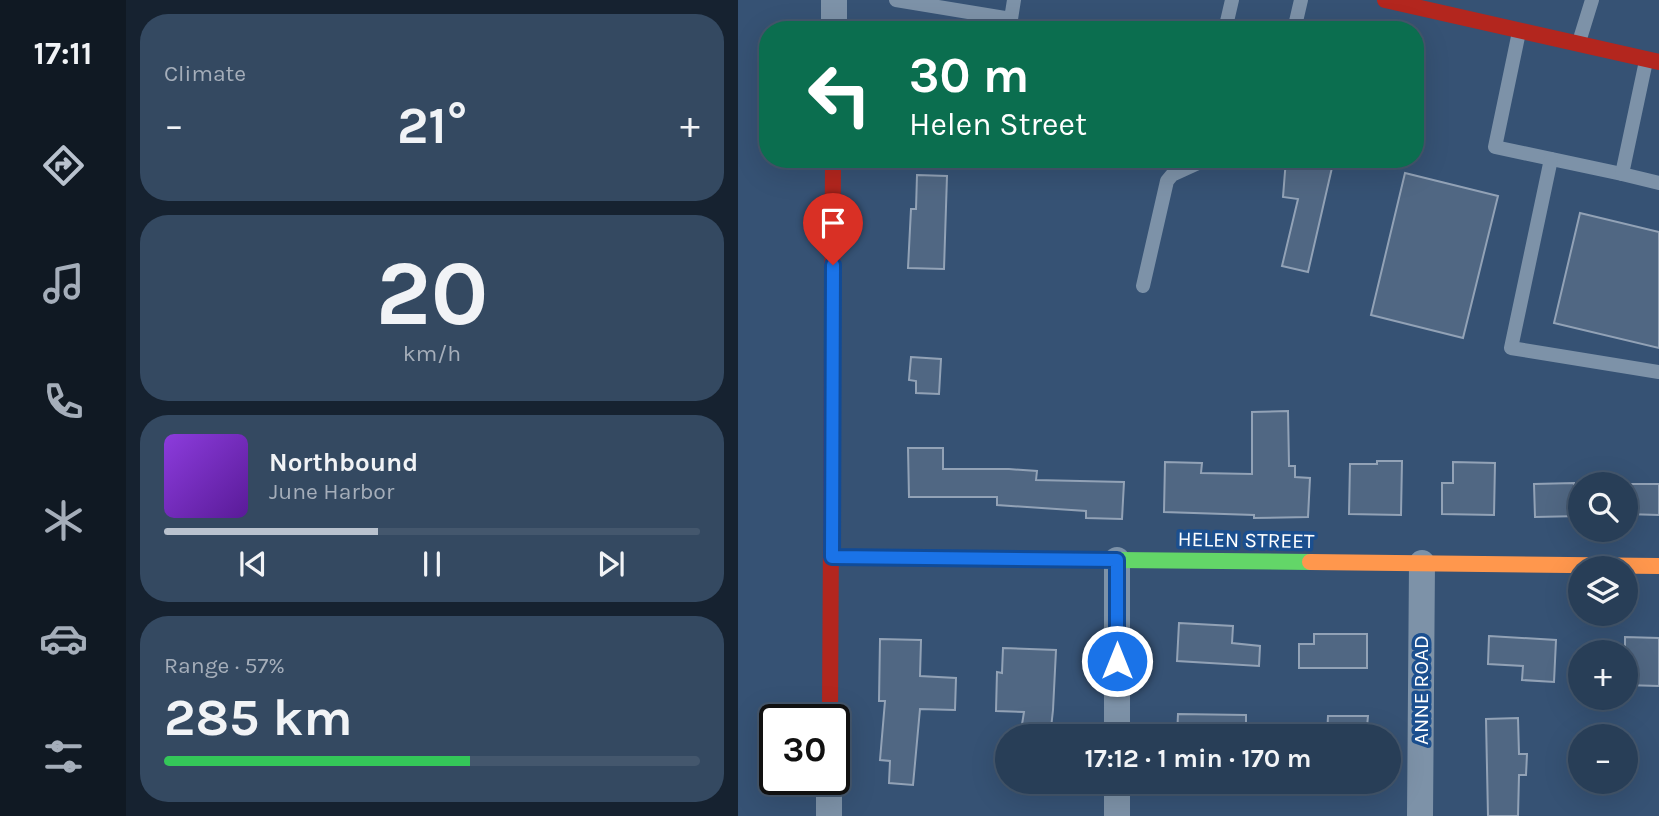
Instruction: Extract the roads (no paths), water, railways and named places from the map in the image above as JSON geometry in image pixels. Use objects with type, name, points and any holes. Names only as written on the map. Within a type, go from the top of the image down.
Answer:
[{"type":"street","points":[[834,0],[834,21]]},
{"type":"street","points":[[1386,0],[1406,11],[1444,6],[1519,30],[1653,61]]},
{"type":"street","points":[[830,704],[834,168]]},
{"type":"street","name":"HELEN STREET","points":[[832,557],[1658,566]]},
{"type":"street","points":[[1117,560],[1117,724]]},
{"type":"street","name":"ANNE ROAD","points":[[1420,816],[1422,563]]},
{"type":"street","points":[[1117,794],[1117,816]]},
{"type":"street","points":[[829,795],[829,816]]},
{"type":"lane","points":[[896,0],[1011,19],[1014,0]]},
{"type":"lane","points":[[1227,21],[1232,0]]},
{"type":"lane","points":[[1296,21],[1301,0]]},
{"type":"lane","points":[[1578,44],[1591,0]]},
{"type":"lane","points":[[1519,30],[1495,147],[1658,183]]},
{"type":"lane","points":[[1622,174],[1653,61]]},
{"type":"lane","points":[[1551,159],[1511,348],[1658,372]]},
{"type":"lane","points":[[1143,286],[1167,181],[1172,175],[1187,168]]}]
